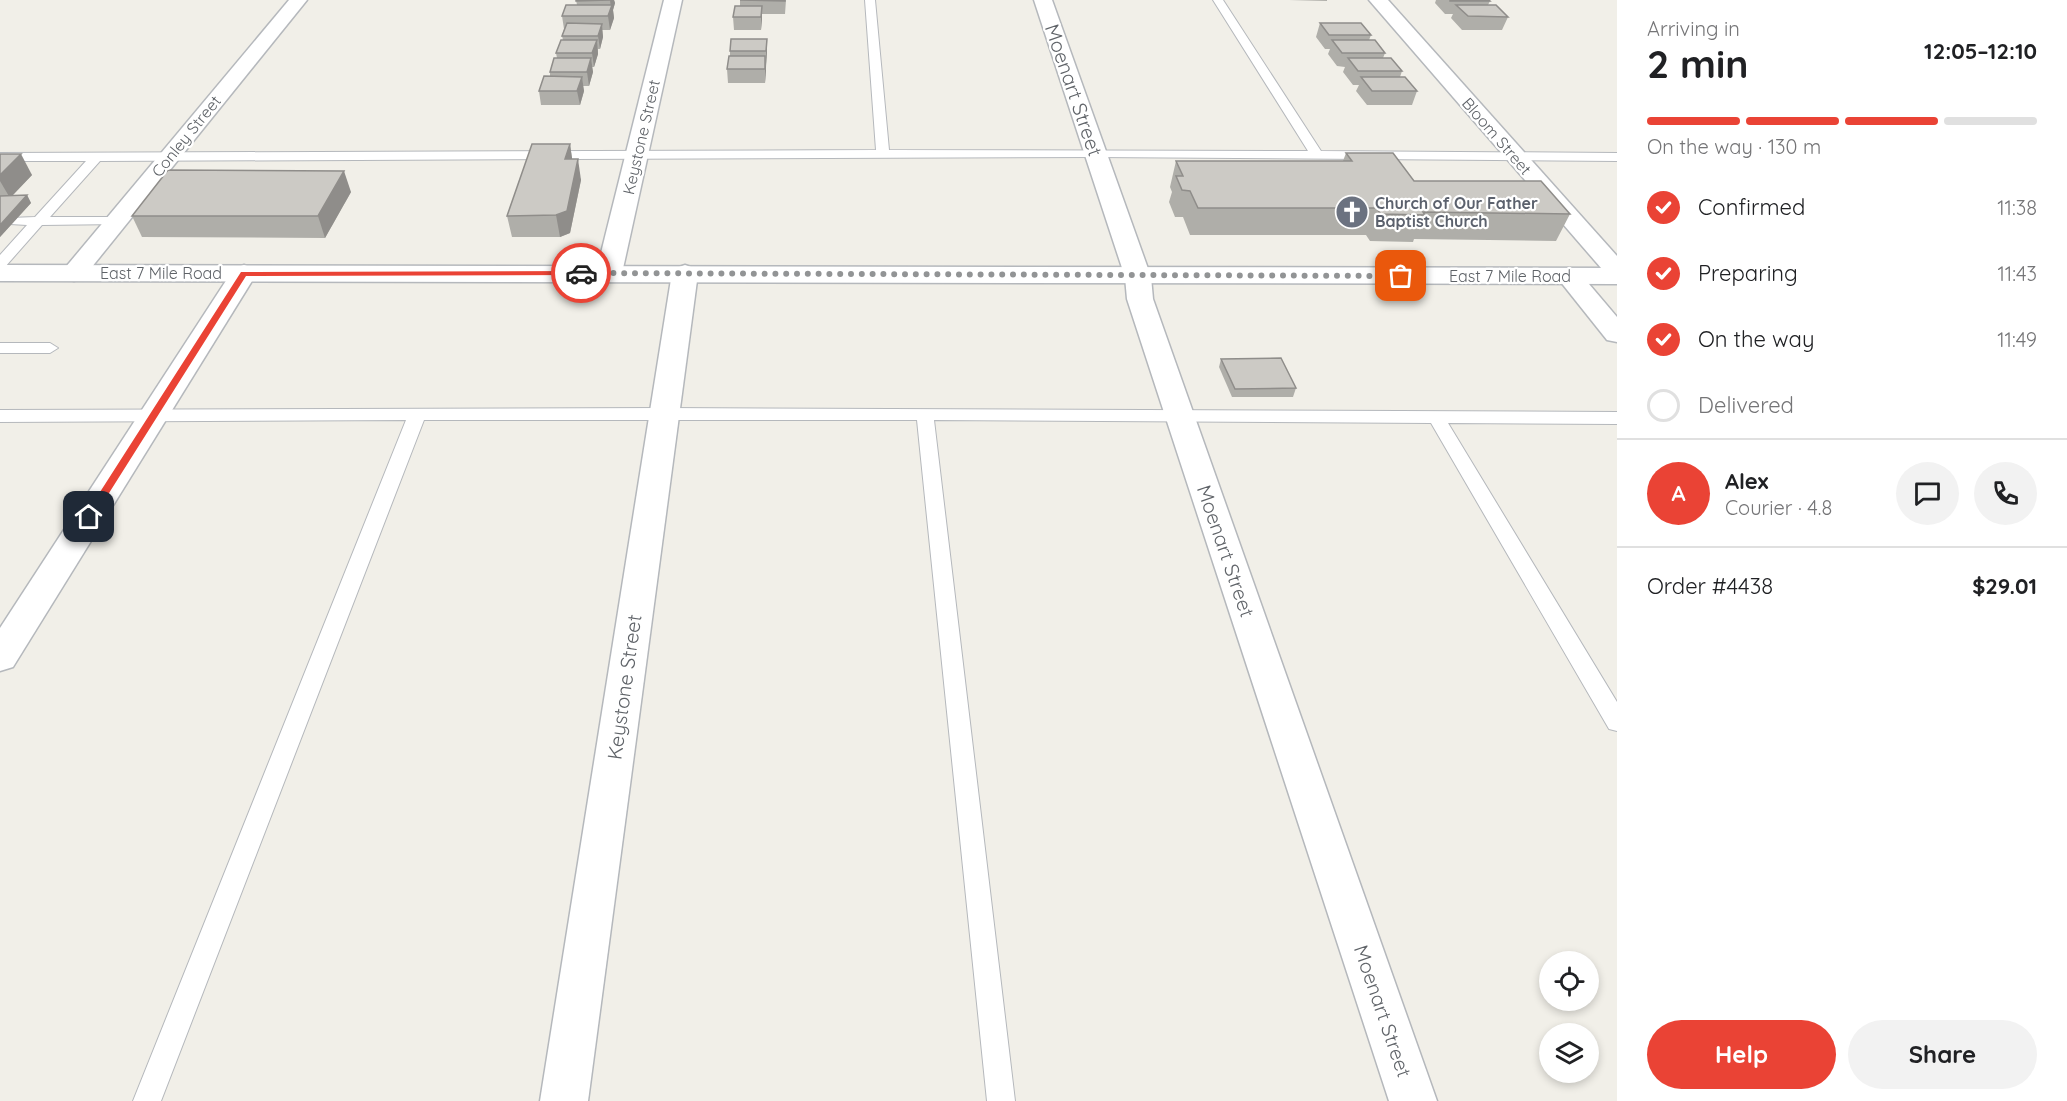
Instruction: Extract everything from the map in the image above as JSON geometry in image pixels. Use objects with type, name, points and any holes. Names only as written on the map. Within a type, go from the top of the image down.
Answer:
[{"type":"street","name":"Conley Street","points":[[74,273],[298,0]]},
{"type":"street","name":"Keystone Street","points":[[609,273],[673,0]]},
{"type":"street","name":"Moenart Street","points":[[1043,0],[1138,277],[1140,299],[1413,1101]]},
{"type":"street","name":"Bloom Street","points":[[1378,0],[1617,271]]},
{"type":"street","name":"East 7 Mile Road","points":[[0,273],[685,273],[1138,277],[1617,276]]},
{"type":"street","points":[[0,657],[244,273]]},
{"type":"street","name":"Keystone Street","points":[[564,1101],[685,273]]},
{"type":"street","points":[[1569,276],[1617,334]]},
{"type":"lane","points":[[870,0],[883,154]]},
{"type":"lane","points":[[1218,0],[1317,155]]},
{"type":"lane","points":[[0,157],[1096,153],[1617,157]]},
{"type":"lane","points":[[15,220],[52,206],[97,156]]},
{"type":"lane","points":[[38,213],[116,221]]},
{"type":"lane","points":[[0,264],[28,233],[38,213]]},
{"type":"lane","points":[[3,234],[28,233]]},
{"type":"lane","points":[[0,348],[50,348]]},
{"type":"lane","points":[[0,416],[664,413],[1617,418]]},
{"type":"lane","points":[[925,414],[1001,1101]]},
{"type":"lane","points":[[147,1101],[417,415]]},
{"type":"lane","points":[[1436,417],[1617,722]]},
{"type":"building","points":[[1489,0],[1490,1],[1450,1]]},
{"type":"building","points":[[566,5],[612,5],[608,16],[562,16]]},
{"type":"building","points":[[1456,5],[1496,5],[1508,17],[1468,16]]},
{"type":"building","points":[[735,6],[762,6],[761,17],[733,17]]},
{"type":"building","points":[[567,23],[602,24],[598,36],[562,36]]},
{"type":"building","points":[[1320,23],[1361,23],[1371,35],[1329,35]]},
{"type":"building","points":[[731,39],[767,39],[766,51],[730,51]]},
{"type":"building","points":[[561,40],[597,40],[592,53],[556,53]]},
{"type":"building","points":[[1332,40],[1375,40],[1385,53],[1342,53]]},
{"type":"building","points":[[729,56],[765,56],[765,69],[727,69]]},
{"type":"building","points":[[554,58],[591,58],[587,72],[550,72]]},
{"type":"building","points":[[1348,58],[1391,58],[1402,71],[1358,71]]},
{"type":"building","points":[[544,76],[582,77],[577,91],[539,91]]},
{"type":"building","points":[[1361,77],[1405,77],[1417,91],[1372,91]]},
{"type":"building","points":[[532,144],[570,144],[565,159],[578,159],[567,211],[556,215],[507,216]]},
{"type":"building","points":[[1346,153],[1393,153],[1414,181],[1541,181],[1570,214],[1423,212],[1425,215],[1381,214],[1376,208],[1198,208],[1190,191],[1182,190],[1176,176],[1183,176],[1176,161],[1352,161]]},
{"type":"building","points":[[0,154],[21,154],[0,175]]},
{"type":"building","points":[[168,170],[344,171],[318,216],[132,216]]},
{"type":"building","points":[[27,195],[0,225],[0,196]]},
{"type":"building","points":[[1281,358],[1296,388],[1235,389],[1221,359]]},
{"type":"way so far","points":[[581,273],[1036,277],[1401,276]]},
{"type":"place","name":"Church of Our Father Baptist Church","points":[[1352,212]]},
{"type":"route","points":[[89,517],[244,273],[581,273]]}]
